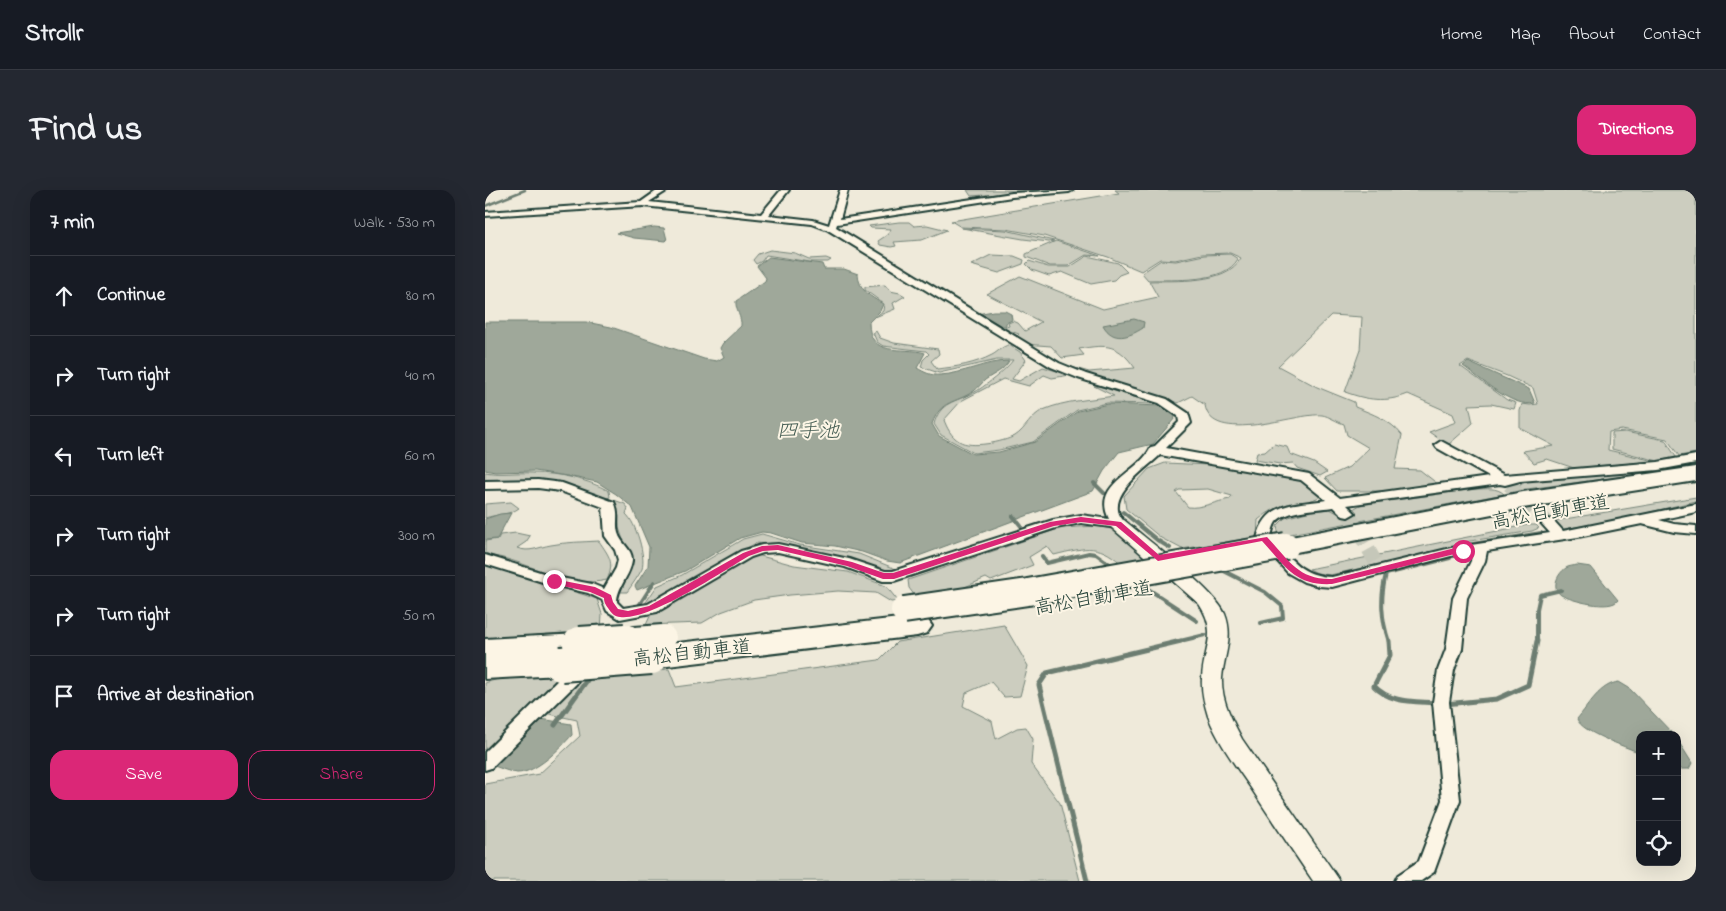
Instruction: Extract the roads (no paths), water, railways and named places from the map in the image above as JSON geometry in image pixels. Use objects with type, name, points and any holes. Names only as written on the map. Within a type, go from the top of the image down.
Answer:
[{"type":"highway","name":"高松自動車道","points":[[485,668],[571,654],[657,648],[910,618],[1041,607],[1282,548],[1523,500],[1696,474]]},
{"type":"highway","name":"高松自動車道","points":[[1282,548],[1696,488]]},
{"type":"highway","name":"高松自動車道","points":[[485,649],[571,654]]},
{"type":"street","points":[[643,204],[663,190]]},
{"type":"street","points":[[764,216],[785,190]]},
{"type":"street","points":[[833,225],[836,214],[842,204],[844,190]]},
{"type":"street","points":[[485,214],[643,204],[833,225],[1012,195],[1069,190]]},
{"type":"street","points":[[833,225],[1055,365],[1082,376],[1163,401],[1184,415],[1185,422],[1155,450],[1139,469],[1120,484],[1113,496],[1111,510],[1118,524],[1206,600],[1215,613],[1218,624],[1219,647],[1212,677],[1213,697],[1220,718],[1233,744],[1327,881]]},
{"type":"street","points":[[1441,445],[1506,482]]},
{"type":"street","points":[[1155,450],[1305,477],[1316,484],[1348,513]]},
{"type":"street","points":[[1696,459],[1658,466],[1506,482],[1292,509],[1277,513],[1269,519],[1291,568],[1303,577],[1316,582],[1332,582],[1378,565],[1579,533],[1696,508]]},
{"type":"street","points":[[485,485],[538,484],[563,487],[609,505],[613,513],[611,534],[624,553],[625,561],[620,576],[608,597],[611,607],[621,614]]},
{"type":"street","points":[[485,763],[570,680],[621,614],[652,608],[746,554],[762,549],[778,548],[849,564],[883,576],[894,576],[1053,524],[1081,519],[1118,524]]},
{"type":"street","points":[[1641,519],[1674,528],[1696,530]]},
{"type":"street","points":[[1548,523],[1559,535]]},
{"type":"street","points":[[1158,558],[1282,548]]},
{"type":"street","points":[[1405,881],[1427,866],[1451,800],[1441,704],[1446,670],[1454,649],[1460,598],[1477,561],[1480,548]]},
{"type":"street","points":[[485,559],[554,581],[592,589],[608,597]]},
{"type":"water","points":[[654,227],[664,228],[666,241],[634,238],[616,233]]},
{"type":"water","name":"四手池","points":[[769,257],[822,264],[824,269],[844,269],[858,274],[863,289],[883,304],[880,311],[869,322],[871,334],[875,341],[889,349],[925,353],[917,368],[925,372],[937,375],[949,374],[991,363],[1009,361],[1001,370],[985,380],[974,391],[944,406],[932,424],[939,436],[973,454],[999,452],[1035,442],[1078,411],[1108,404],[1161,406],[1174,412],[1175,418],[1153,444],[1119,452],[1104,471],[1093,491],[900,563],[887,561],[862,552],[835,546],[802,543],[762,532],[740,538],[685,571],[637,590],[635,586],[648,566],[649,547],[632,507],[616,494],[597,482],[567,476],[535,471],[495,472],[485,470],[485,322],[586,322],[611,327],[704,359],[717,361],[724,357],[720,348],[723,343],[741,326],[736,301],[765,281],[766,278],[757,266]]},
{"type":"water","points":[[1005,311],[1011,314],[1012,320],[1006,323],[1006,326],[998,326],[977,314]]},
{"type":"water","points":[[1134,319],[1144,322],[1143,328],[1127,336],[1121,337],[1111,334],[1103,325]]},
{"type":"water","points":[[1468,362],[1529,389],[1535,403],[1526,404],[1517,401],[1487,385],[1463,366]]},
{"type":"water","points":[[511,513],[497,539],[485,540],[485,519]]},
{"type":"water","points":[[1577,565],[1591,567],[1618,600],[1608,605],[1600,605],[1574,600],[1561,595],[1556,589],[1558,577],[1567,567]]},
{"type":"water","points":[[1619,682],[1629,688],[1670,731],[1636,731],[1636,751],[1605,739],[1587,729],[1577,719],[1595,696],[1612,684]]},
{"type":"water","points":[[541,719],[571,724],[572,735],[547,759],[525,772],[517,773],[494,766]]},
{"type":"water","points":[[1681,745],[1692,763],[1689,769],[1681,769]]},
{"type":"waterway","points":[[485,206],[525,190]]},
{"type":"waterway","points":[[1094,483],[1104,493]]},
{"type":"waterway","points":[[1123,512],[1157,540],[1170,548]]},
{"type":"waterway","points":[[1013,516],[1021,526]]},
{"type":"waterway","points":[[1461,546],[1541,533]]},
{"type":"waterway","points":[[1042,556],[1047,563],[1089,553],[1096,554],[1114,567]]},
{"type":"waterway","points":[[1389,642],[1382,608],[1386,574],[1450,558]]},
{"type":"waterway","points":[[1220,569],[1265,592],[1282,606],[1283,618],[1261,623]]},
{"type":"waterway","points":[[638,607],[654,582]]},
{"type":"waterway","points":[[1139,583],[1197,621]]},
{"type":"waterway","points":[[1537,641],[1537,609],[1540,595],[1561,590]]},
{"type":"waterway","points":[[1176,642],[1205,635]]},
{"type":"waterway","points":[[1087,881],[1039,685],[1047,673],[1181,641]]},
{"type":"waterway","points":[[1389,641],[1390,655],[1374,686],[1381,692],[1396,699],[1438,703]]},
{"type":"waterway","points":[[1445,704],[1497,699],[1528,685],[1537,641]]},
{"type":"waterway","points":[[555,725],[590,676]]},
{"type":"tunnel","points":[[1509,485],[1548,523]]},
{"type":"tunnel","points":[[1348,513],[1375,561]]}]
